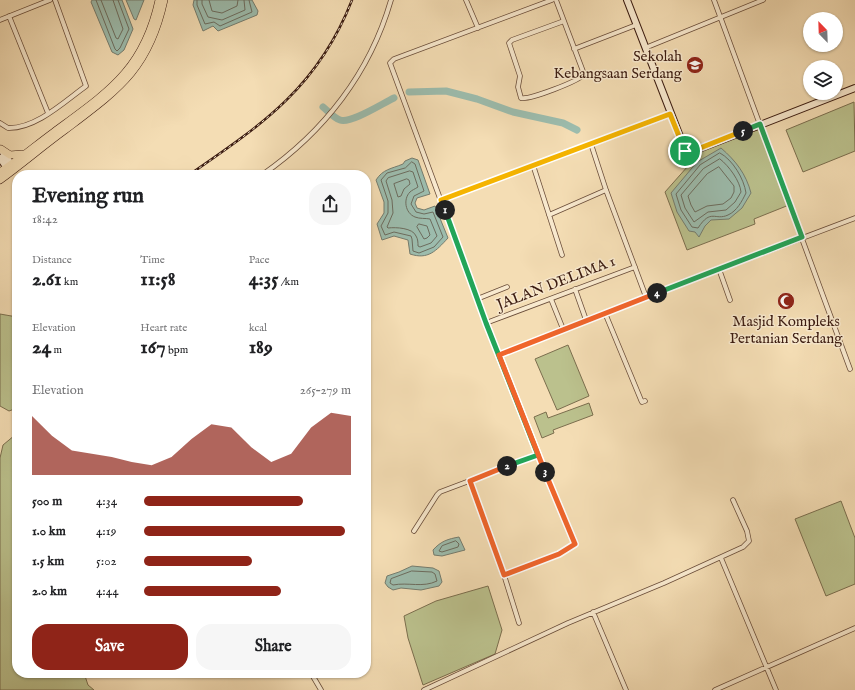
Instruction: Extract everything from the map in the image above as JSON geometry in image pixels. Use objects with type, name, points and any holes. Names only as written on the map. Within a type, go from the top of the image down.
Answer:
[{"type":"main road","points":[[0,180],[27,152],[109,90],[128,69],[146,42],[155,18],[159,0]]},
{"type":"main road","points":[[0,172],[11,168],[96,106],[124,83],[142,60],[153,39],[164,0]]},
{"type":"main road","points":[[0,148],[7,154],[12,155],[27,152]]},
{"type":"street","points":[[0,20],[50,0]]},
{"type":"street","points":[[0,123],[4,127],[14,129],[27,126],[86,86],[55,0]]},
{"type":"street","points":[[269,170],[282,161],[309,137],[337,107],[352,86],[370,55],[382,30],[391,0]]},
{"type":"street","points":[[466,0],[478,28]]},
{"type":"street","points":[[504,575],[559,554],[575,544],[486,323],[391,68],[391,62],[394,59],[552,0]]},
{"type":"street","points":[[556,0],[564,21],[574,48],[583,71],[583,76],[577,80],[530,98],[521,98],[518,87],[520,76],[509,43],[512,40],[564,21]]},
{"type":"street","points":[[627,0],[686,152],[690,152],[760,124],[854,90]]},
{"type":"street","points":[[714,0],[850,369]]},
{"type":"street","points":[[645,48],[763,0]]},
{"type":"street","points":[[9,16],[48,113]]},
{"type":"street","points":[[574,48],[636,25]]},
{"type":"street","points":[[441,200],[670,114]]},
{"type":"street","points":[[591,144],[606,190],[646,297]]},
{"type":"street","points":[[0,148],[11,168]]},
{"type":"street","points":[[0,158],[11,168]]},
{"type":"street","points":[[533,166],[562,255]]},
{"type":"street","points":[[548,215],[606,190]]},
{"type":"street","points":[[499,355],[586,320],[855,218]]},
{"type":"street","name":"JALAN DELIMA 1","points":[[486,323],[635,267]]},
{"type":"street","points":[[719,270],[730,300]]},
{"type":"street","points":[[477,299],[507,287]]},
{"type":"street","points":[[576,289],[586,320]]},
{"type":"street","points":[[551,299],[563,329]]},
{"type":"street","points":[[605,313],[640,400],[642,402],[645,401]]},
{"type":"street","points":[[414,531],[437,495],[444,490],[538,455]]},
{"type":"street","points":[[470,481],[504,575],[519,623]]},
{"type":"street","points":[[424,690],[593,612],[662,584],[743,547],[749,541],[747,531],[733,500]]},
{"type":"street","points":[[721,558],[776,690]]},
{"type":"street","points":[[593,612],[626,690]]},
{"type":"street","points":[[715,690],[855,628]]},
{"type":"street","points":[[314,678],[321,690]]},
{"type":"green space","points":[[854,102],[855,151],[803,172],[786,130]]},
{"type":"green space","points":[[760,129],[789,205],[754,219],[755,224],[687,250],[665,192],[688,166],[685,157]]},
{"type":"green space","points":[[0,314],[12,316],[12,410],[9,411],[0,406]]},
{"type":"green space","points":[[568,345],[589,396],[557,410],[535,359]]},
{"type":"green space","points":[[589,403],[593,415],[553,430],[554,433],[542,438],[534,417],[546,412],[548,418]]},
{"type":"green space","points":[[12,438],[12,678],[86,678],[88,685],[94,690],[0,690],[0,458],[3,445]]},
{"type":"green space","points":[[841,501],[855,538],[855,584],[826,596],[795,519]]},
{"type":"green space","points":[[488,586],[502,630],[495,654],[423,685],[408,638],[404,616],[436,601]]},
{"type":"water","points":[[92,0],[122,0],[133,29],[124,50],[118,55],[112,52],[91,2]]},
{"type":"water","points":[[126,0],[144,0],[136,20],[134,19]]},
{"type":"water","points":[[194,0],[252,0],[258,11],[257,15],[218,31],[213,26],[203,31],[193,5]]},
{"type":"water","points":[[721,148],[740,168],[751,193],[742,208],[729,219],[711,220],[705,226],[699,237],[695,232],[689,231],[677,212],[671,193],[697,162]]},
{"type":"water","points":[[412,158],[418,160],[430,194],[417,198],[415,203],[417,208],[424,210],[435,206],[448,238],[440,247],[427,255],[422,256],[410,254],[408,240],[394,236],[382,240],[377,224],[384,213],[384,202],[376,180],[384,171],[403,164],[405,161]]},
{"type":"water","points":[[459,537],[465,550],[442,556],[434,555],[433,550],[439,544]]},
{"type":"water","points":[[412,566],[433,568],[439,571],[442,582],[439,586],[421,590],[401,588],[393,590],[385,583],[387,576]]},
{"type":"waterway","points":[[409,92],[446,91],[477,99],[513,112],[563,123],[577,130]]},
{"type":"waterway","points":[[323,107],[336,118],[345,120],[359,116],[394,98]]},
{"type":"railway","points":[[196,170],[241,138],[286,101],[323,57],[352,0]]},
{"type":"place","name":"Sekolah Kebangsaan Serdang","points":[[695,65]]},
{"type":"place","name":"Masjid Kompleks Pertanian Serdang","points":[[786,301]]},
{"type":"route","points":[[685,151],[670,114],[441,200],[486,323],[538,455],[470,481],[504,575],[559,554],[575,544],[552,492],[538,455],[513,390],[499,355],[802,237],[760,124],[690,152],[685,151]]}]
